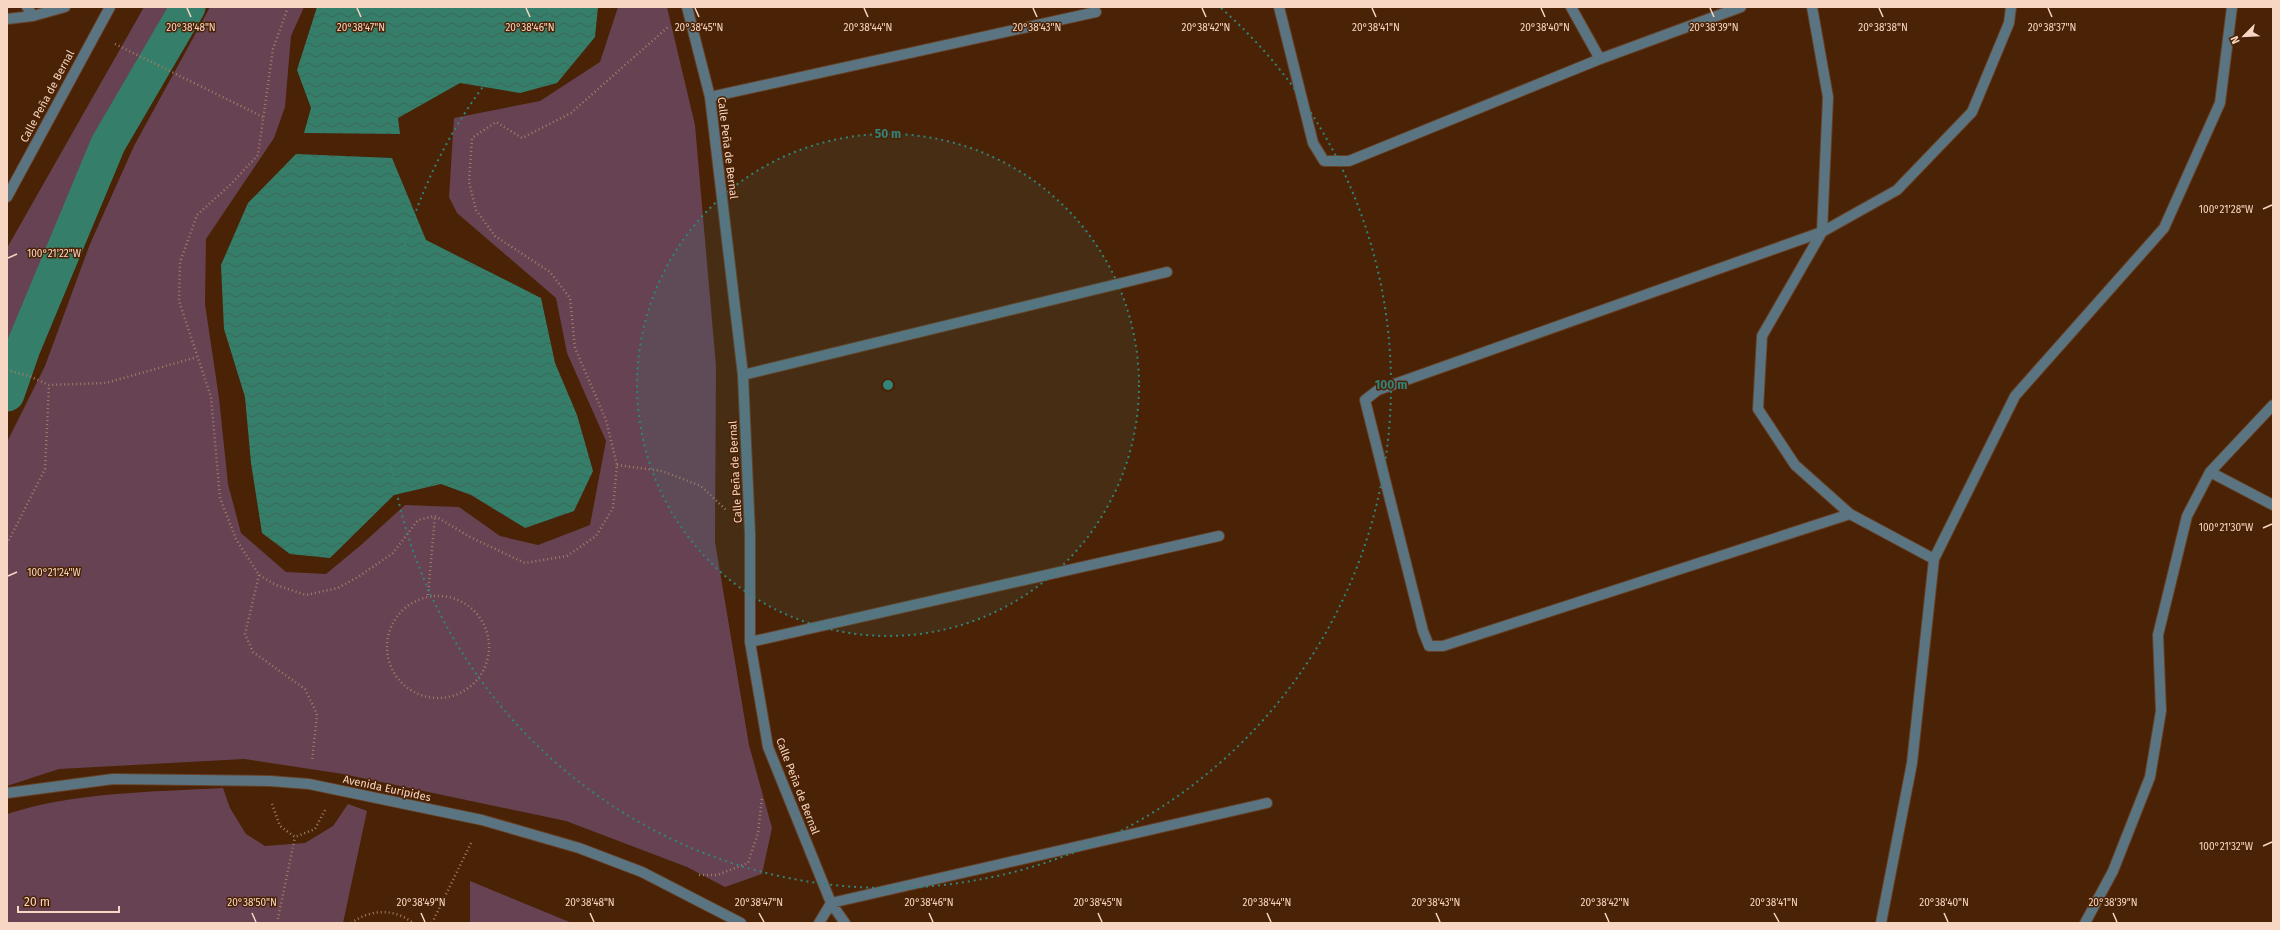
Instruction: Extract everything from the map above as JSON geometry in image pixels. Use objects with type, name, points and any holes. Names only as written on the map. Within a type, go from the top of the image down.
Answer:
[{"type":"street","points":[[7,19],[30,11],[65,7]]},
{"type":"street","name":"Calle Peña de Bernal","points":[[7,197],[94,33],[110,7]]},
{"type":"street","points":[[1279,7],[1313,143],[1324,161],[1349,161],[1600,59],[1741,7]]},
{"type":"street","points":[[1571,7],[1600,59]]},
{"type":"street","points":[[1812,7],[1828,97],[1822,232],[1762,336],[1758,409],[1796,465],[1850,514],[1934,559]]},
{"type":"street","points":[[1850,514],[1443,646],[1429,646],[1423,631],[1365,400],[1378,390],[1822,232],[1897,190],[1972,112],[2009,23],[2011,7]]},
{"type":"street","points":[[1881,923],[1912,763],[1934,559],[2015,396],[2164,228],[2220,103],[2232,7]]},
{"type":"street","name":"Calle Peña de Bernal","points":[[688,8],[710,97],[743,375],[750,534],[750,642],[768,747],[831,903],[845,923]]},
{"type":"street","points":[[710,97],[1096,12]]},
{"type":"street","points":[[743,375],[1167,272]]},
{"type":"street","points":[[2085,923],[2113,871],[2150,777],[2161,711],[2158,635],[2187,516],[2210,472],[2273,405]]},
{"type":"street","points":[[2210,472],[2273,505]]},
{"type":"street","points":[[750,642],[1219,536]]},
{"type":"street","name":"Avenida Euripides","points":[[7,793],[113,779],[270,781],[309,784],[482,820],[579,848],[642,872],[741,923]]},
{"type":"street","points":[[819,923],[831,903],[1267,803]]},
{"type":"path","points":[[288,7],[273,49],[258,155],[230,185],[197,215],[180,262],[179,301],[211,397],[220,498],[236,539],[259,576],[276,585],[306,595],[338,588],[358,577],[393,553],[418,520],[434,516],[470,537],[525,563],[567,556],[596,536],[613,508],[617,465],[606,420],[575,348],[570,298],[550,272],[495,236],[476,210],[469,182],[472,138],[496,122],[522,138],[571,113],[688,8]]},
{"type":"path","points":[[135,54],[263,117]]},
{"type":"path","points":[[7,370],[29,376],[49,385],[106,383],[197,357]]},
{"type":"path","points":[[7,544],[45,469],[49,385]]},
{"type":"path","points":[[617,465],[662,471],[701,486],[750,534]]},
{"type":"path","points":[[428,595],[434,516]]},
{"type":"path","points":[[259,576],[245,634],[253,652],[304,689],[316,714],[309,784]]},
{"type":"path","points":[[428,595],[450,596],[469,605],[484,622],[490,643],[488,665],[476,683],[459,695],[439,699],[418,695],[401,683],[390,666],[386,646],[390,628],[398,613],[412,601],[428,595]]},
{"type":"path","points":[[270,781],[272,807],[280,826],[296,837]]},
{"type":"path","points":[[296,837],[315,829],[324,811],[330,788]]},
{"type":"path","points":[[695,874],[717,875],[748,863],[758,833],[763,794]]},
{"type":"path","points":[[432,923],[482,820]]},
{"type":"path","points":[[278,923],[296,837]]},
{"type":"path","points":[[351,923],[361,916],[375,912],[390,912],[405,916],[413,923]]},
{"type":"shaded area","points":[[144,7],[177,7],[143,60],[67,208],[7,368],[7,248]]},
{"type":"shaded area","points":[[210,7],[304,7],[291,36],[285,107],[274,138],[206,239],[205,304],[219,398],[228,484],[241,533],[286,572],[326,574],[405,505],[459,507],[500,536],[538,545],[590,525],[606,441],[567,353],[556,298],[457,213],[449,197],[454,118],[540,101],[600,62],[618,7],[667,7],[695,125],[716,366],[715,542],[749,745],[772,828],[762,874],[725,887],[687,867],[566,821],[343,774],[244,759],[59,769],[7,786],[7,442],[45,366],[90,244],[134,146]]},
{"type":"shaded area","points":[[223,788],[230,808],[246,834],[265,846],[305,843],[333,826],[348,804],[367,811],[343,923],[7,923],[7,814],[59,801],[86,797],[141,792]]},
{"type":"shaded area","points":[[470,881],[572,923],[470,923]]},
{"type":"water","points":[[317,7],[598,7],[595,37],[557,83],[520,93],[460,83],[398,118],[400,134],[304,133],[311,108],[297,70]]},
{"type":"water","points":[[296,154],[392,158],[426,240],[541,298],[555,363],[577,415],[593,471],[574,511],[525,528],[471,495],[441,484],[394,495],[330,558],[290,554],[262,533],[251,463],[245,397],[224,329],[221,265],[248,203]]},
{"type":"waterway","points":[[7,394],[23,348],[108,144],[188,7]]}]
